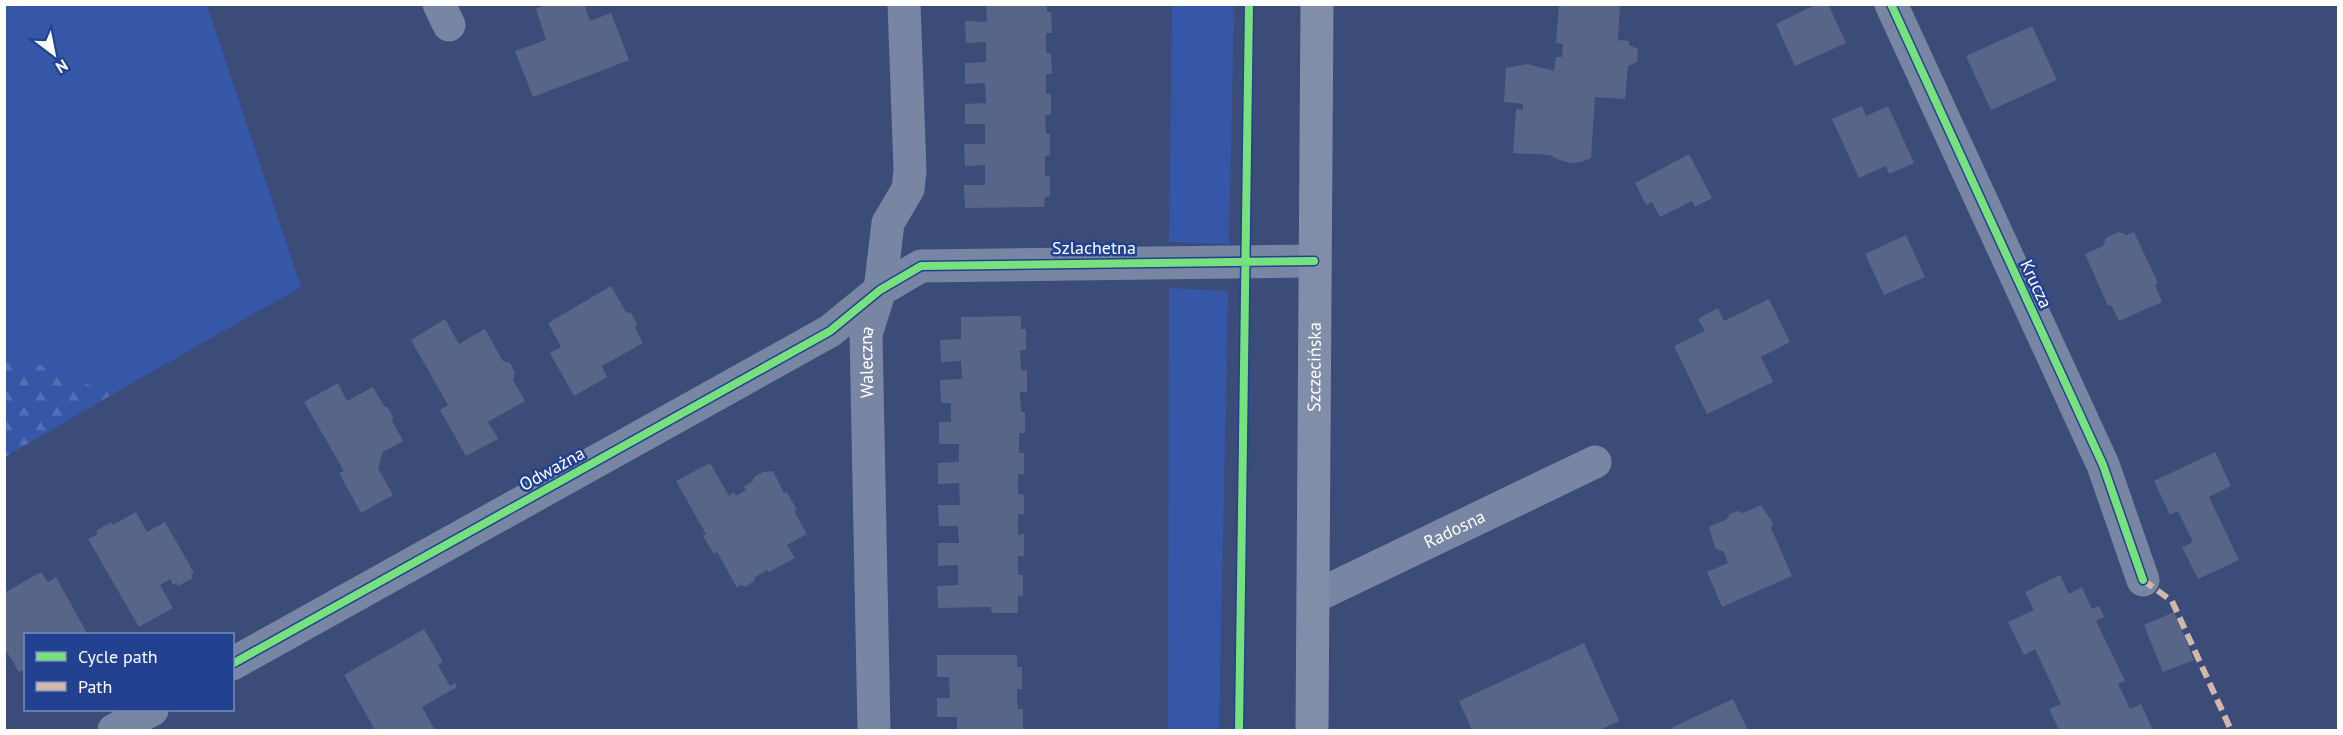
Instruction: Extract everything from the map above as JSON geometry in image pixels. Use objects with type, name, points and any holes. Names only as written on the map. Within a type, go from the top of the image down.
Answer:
[{"type":"main road","name":"Szczecińska","points":[[1312,730],[1317,4]]},
{"type":"street","name":"Waleczna","points":[[874,730],[866,334],[880,290],[888,223],[908,189],[910,171],[904,4]]},
{"type":"street","name":"Krucza","points":[[1891,4],[2103,465],[2143,580]]},
{"type":"street","name":"Szlachetna","points":[[880,290],[921,266],[944,264],[1314,261]]},
{"type":"street","name":"Odważna","points":[[234,663],[830,331],[880,290]]},
{"type":"street","name":"Radosna","points":[[1314,597],[1595,462]]},
{"type":"street","points":[[114,730],[150,711]]},
{"type":"green space","points":[[4,5],[207,5],[301,287],[113,394],[5,351]]},
{"type":"green space","points":[[1172,5],[1234,5],[1229,244],[1169,242]]},
{"type":"green space","points":[[1169,288],[1228,291],[1219,730],[1168,730]]},
{"type":"green space","points":[[5,351],[113,394],[5,457]]},
{"type":"building","points":[[547,4],[584,4],[590,21],[611,13],[629,60],[533,97],[515,51],[546,40],[536,9]]},
{"type":"building","points":[[986,4],[1047,4],[1047,12],[1051,12],[1052,33],[1046,33],[1046,53],[1051,53],[1052,74],[1046,74],[1046,94],[1051,94],[1051,115],[1045,115],[1046,134],[1050,134],[1050,155],[1045,156],[1045,176],[1050,176],[1050,196],[1045,197],[1044,207],[965,208],[964,185],[985,185],[985,165],[965,166],[964,144],[985,144],[985,124],[965,124],[965,104],[986,103],[985,83],[965,84],[965,63],[986,62],[986,42],[966,43],[965,21],[987,22]]},
{"type":"building","points":[[1559,4],[1620,4],[1618,40],[1629,41],[1629,45],[1638,49],[1637,62],[1628,66],[1625,99],[1595,97],[1591,158],[1581,162],[1570,163],[1550,155],[1513,153],[1516,109],[1523,110],[1523,104],[1504,102],[1506,68],[1527,64],[1554,71],[1556,57],[1562,57],[1563,44],[1556,43]]},
{"type":"building","points":[[1817,4],[1828,4],[1846,43],[1795,66],[1776,24]]},
{"type":"building","points":[[2032,26],[2057,80],[1991,110],[1966,56]]},
{"type":"building","points":[[1862,106],[1866,116],[1888,106],[1914,163],[1889,174],[1886,166],[1859,178],[1832,119]]},
{"type":"building","points":[[1689,154],[1712,198],[1695,207],[1692,201],[1660,217],[1652,202],[1646,205],[1635,183]]},
{"type":"building","points":[[2119,232],[2127,235],[2134,232],[2158,283],[2155,285],[2162,302],[2119,321],[2111,305],[2108,306],[2085,254],[2103,246],[2106,238]]},
{"type":"building","points":[[1906,235],[1925,277],[1884,295],[1865,254]]},
{"type":"building","points":[[611,286],[626,312],[631,313],[637,323],[635,328],[643,343],[602,366],[607,377],[574,396],[550,353],[561,347],[548,323]]},
{"type":"building","points":[[1769,299],[1790,342],[1761,357],[1773,382],[1707,414],[1674,346],[1705,331],[1698,319],[1718,308],[1724,321]]},
{"type":"building","points":[[1021,316],[1021,329],[1026,329],[1026,350],[1020,350],[1021,370],[1027,370],[1027,392],[1020,392],[1021,412],[1025,412],[1025,433],[1019,433],[1019,453],[1024,453],[1024,474],[1018,474],[1018,494],[1024,495],[1024,514],[1018,514],[1018,535],[1024,534],[1024,556],[1018,556],[1018,575],[1023,575],[1023,596],[1018,596],[1018,613],[993,613],[990,607],[938,608],[937,586],[958,585],[958,565],[938,566],[938,543],[959,543],[958,526],[939,526],[938,505],[960,505],[959,483],[938,484],[938,463],[959,462],[959,444],[939,444],[939,422],[951,422],[951,403],[941,403],[940,380],[962,379],[961,361],[941,362],[940,340],[961,339],[961,317]]},
{"type":"building","points":[[445,319],[459,344],[485,329],[503,361],[510,363],[515,373],[513,380],[525,401],[488,422],[498,439],[466,456],[440,410],[448,405],[411,340]]},
{"type":"building","points":[[338,383],[347,401],[373,387],[393,417],[392,421],[403,441],[383,452],[378,468],[393,495],[361,513],[339,473],[344,471],[304,402]]},
{"type":"building","points":[[2215,452],[2231,486],[2209,497],[2239,560],[2198,579],[2182,547],[2193,542],[2178,511],[2170,515],[2154,481]]},
{"type":"building","points":[[710,463],[729,496],[734,492],[736,496],[746,490],[744,486],[753,481],[754,477],[763,472],[773,471],[784,493],[787,492],[797,510],[794,511],[807,534],[787,545],[795,558],[769,572],[767,570],[745,587],[740,585],[737,588],[717,552],[714,554],[703,536],[706,534],[676,481]]},
{"type":"building","points":[[1761,505],[1773,523],[1771,528],[1792,576],[1722,607],[1707,572],[1728,563],[1724,552],[1715,548],[1709,527],[1727,519],[1730,514],[1738,511],[1743,513]]},
{"type":"building","points":[[136,512],[147,532],[165,522],[194,573],[191,575],[193,578],[178,586],[176,583],[173,585],[170,579],[160,585],[173,608],[139,627],[88,539],[98,534],[96,531],[111,522],[113,525]]},
{"type":"building","points":[[41,572],[48,582],[56,577],[87,633],[24,633],[24,669],[19,672],[4,647],[4,593]]},
{"type":"building","points":[[2060,575],[2069,594],[2082,587],[2092,609],[2099,606],[2104,617],[2096,621],[2125,681],[2118,684],[2130,709],[2141,704],[2153,730],[2059,730],[2049,709],[2061,704],[2035,649],[2024,655],[2008,622],[2034,610],[2025,592]]},
{"type":"building","points":[[2174,612],[2194,660],[2163,672],[2144,625]]},
{"type":"building","points":[[424,629],[443,662],[438,665],[450,686],[455,683],[457,687],[422,707],[435,730],[375,730],[344,675]]},
{"type":"building","points":[[1584,643],[1619,721],[1600,730],[1472,730],[1459,701]]},
{"type":"building","points":[[937,655],[1017,655],[1017,667],[1022,667],[1022,689],[1017,689],[1017,697],[1018,709],[1023,709],[1023,730],[957,730],[957,717],[937,717],[937,698],[950,698],[949,677],[937,677]]},
{"type":"building","points":[[1733,699],[1748,730],[1672,730],[1671,728]]},
{"type":"marked path","points":[[2143,580],[2172,601],[2231,730]]},
{"type":"cycle path","points":[[1239,730],[1249,4]]},
{"type":"cycle path","points":[[1891,4],[2103,465],[2143,580]]},
{"type":"cycle path","points":[[234,663],[830,331],[880,290],[921,266],[1314,261]]}]
